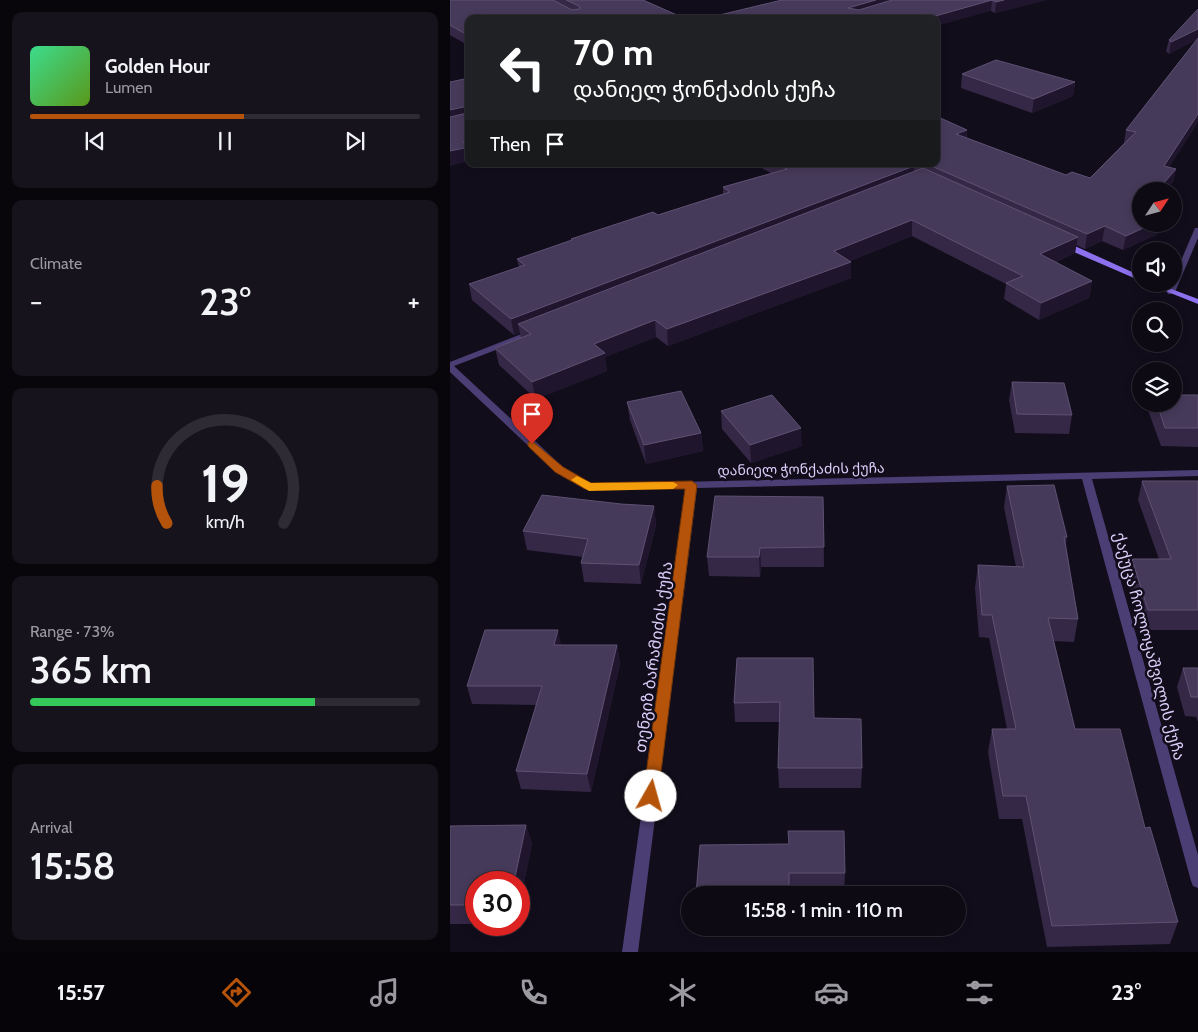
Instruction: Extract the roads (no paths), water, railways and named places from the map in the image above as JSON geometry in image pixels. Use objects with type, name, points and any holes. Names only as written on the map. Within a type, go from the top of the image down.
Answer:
[{"type":"street","points":[[1182,267],[1198,230]]},
{"type":"street","points":[[1054,239],[1132,275]]},
{"type":"street","points":[[1171,292],[1198,302]]},
{"type":"street","points":[[450,366],[542,329]]},
{"type":"street","name":"დანიელ ჭონქაძის ქუჩა","points":[[450,366],[559,470],[589,487],[1198,473]]},
{"type":"street","name":"ქაქუცა ჩოლოყაშვილის ქუჩა","points":[[1087,477],[1198,881]]},
{"type":"street","name":"თენგიზ ბარამიძის ქუჩა","points":[[630,952],[692,485]]}]
